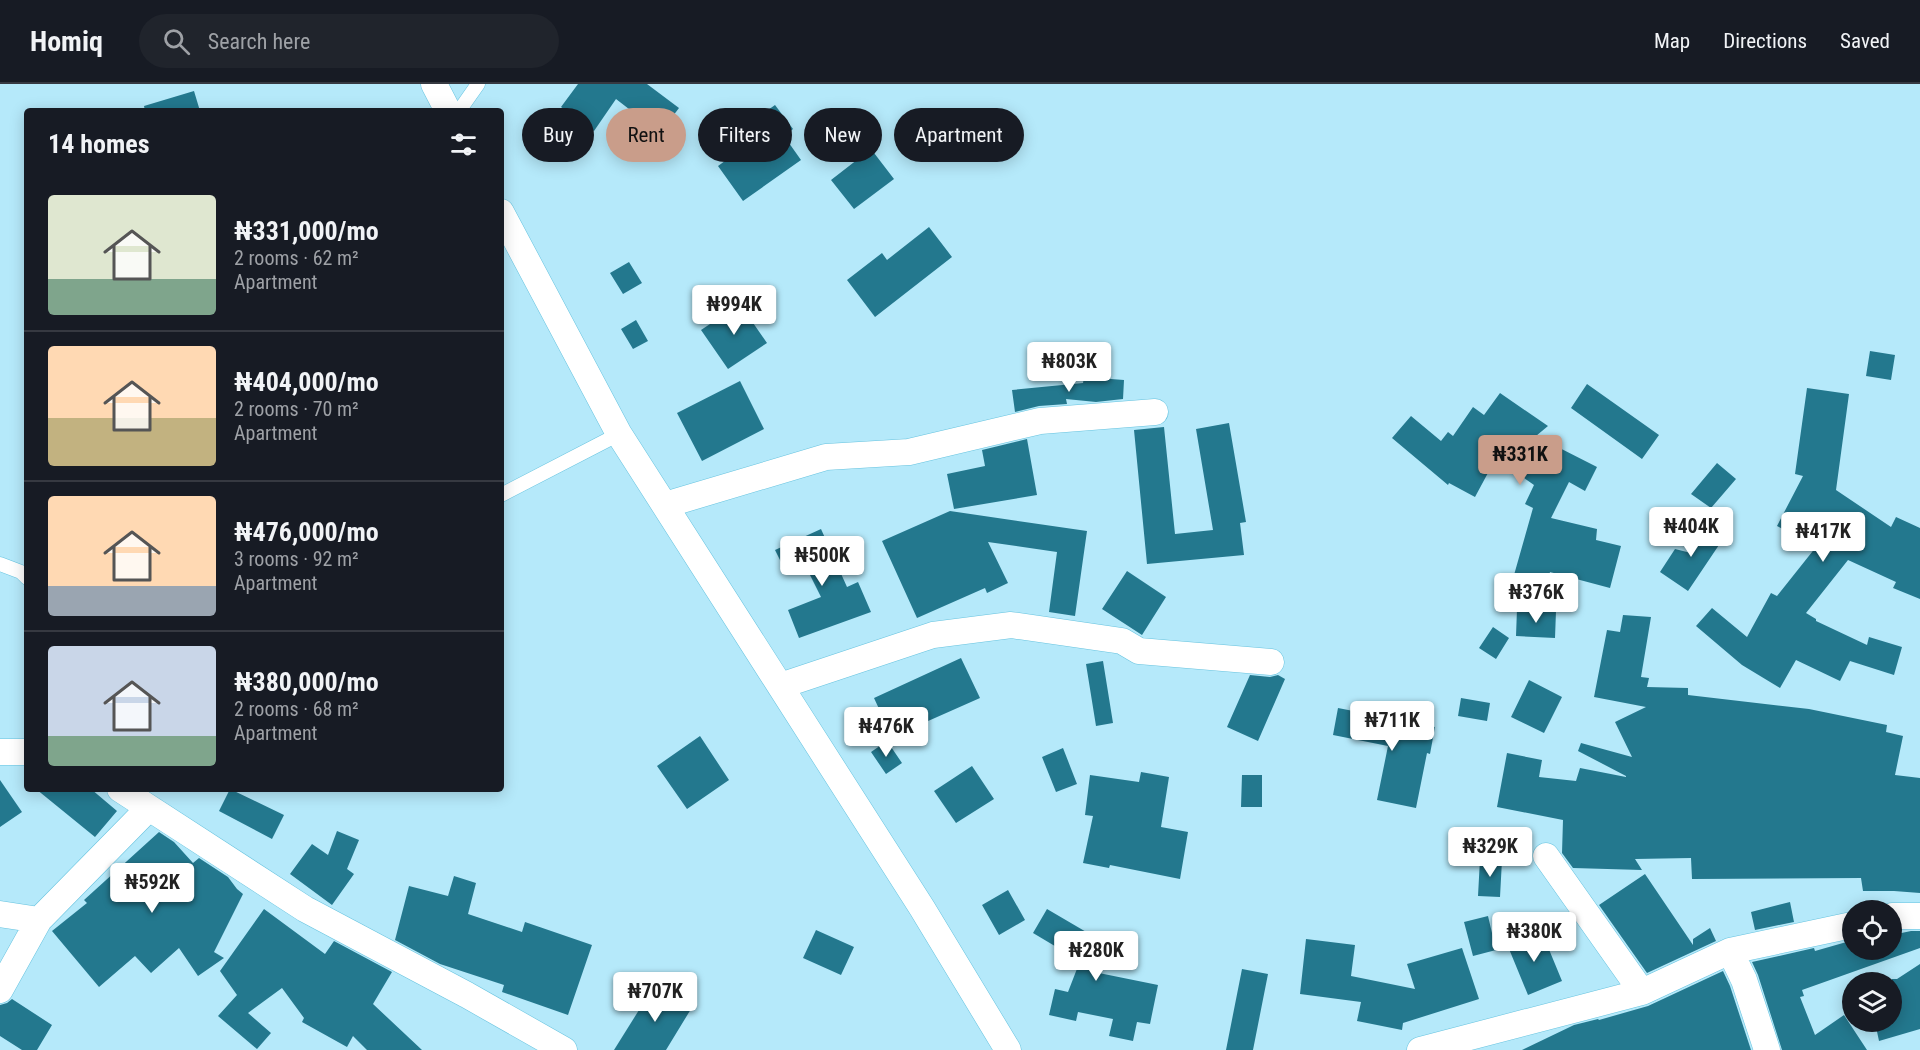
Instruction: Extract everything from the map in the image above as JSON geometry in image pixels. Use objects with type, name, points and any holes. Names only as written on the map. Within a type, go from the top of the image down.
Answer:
[{"type":"street","points":[[434,84],[446,108]]},
{"type":"street","points":[[504,218],[619,434],[922,908],[1008,1050]]},
{"type":"street","points":[[665,505],[826,456],[909,452],[1040,421],[1155,412]]},
{"type":"street","points":[[780,686],[933,635],[1011,625],[1122,641],[1139,651],[1271,662]]},
{"type":"street","points":[[0,752],[24,752]]},
{"type":"street","points":[[125,792],[305,909],[467,995],[564,1050]]},
{"type":"street","points":[[0,990],[39,920],[149,808]]},
{"type":"street","points":[[1546,856],[1642,992]]},
{"type":"street","points":[[0,914],[39,920]]},
{"type":"street","points":[[1902,916],[1920,916]]},
{"type":"street","points":[[1419,1050],[1642,992],[1730,951],[1842,926]]},
{"type":"street","points":[[1730,951],[1744,980],[1767,1050]]},
{"type":"lane","points":[[461,108],[478,84]]},
{"type":"lane","points":[[504,493],[619,434]]},
{"type":"lane","points":[[0,564],[24,575]]},
{"type":"building","points":[[578,84],[647,84],[679,108],[628,108],[616,99],[610,108],[606,108],[606,114],[594,131],[594,108],[561,107]]},
{"type":"building","points":[[194,91],[199,108],[144,108],[144,106]]},
{"type":"building","points":[[792,147],[801,160],[743,201],[718,166],[724,162],[792,162]]},
{"type":"building","points":[[854,162],[881,162],[894,179],[854,209],[831,180]]},
{"type":"building","points":[[929,227],[952,257],[875,317],[847,280],[882,253],[887,260]]},
{"type":"building","points":[[629,262],[642,283],[623,294],[610,273]]},
{"type":"building","points":[[740,304],[767,343],[728,369],[701,330]]},
{"type":"building","points":[[636,320],[648,341],[633,349],[621,329]]},
{"type":"building","points":[[1870,351],[1895,355],[1891,380],[1866,376]]},
{"type":"building","points":[[1084,377],[1124,380],[1123,399],[1096,402],[1066,399],[1067,404],[1039,406],[1015,412],[1012,390],[1083,383]]},
{"type":"building","points":[[740,381],[764,429],[702,461],[677,413]]},
{"type":"building","points":[[1587,384],[1659,435],[1642,459],[1571,408]]},
{"type":"building","points":[[1807,388],[1849,394],[1836,490],[1891,527],[1896,517],[1920,528],[1920,599],[1893,588],[1896,582],[1848,560],[1806,613],[1816,621],[1867,645],[1869,637],[1902,647],[1894,675],[1850,661],[1840,681],[1796,660],[1780,688],[1742,665],[1696,626],[1712,608],[1747,637],[1771,593],[1777,596],[1816,547],[1777,526],[1803,476],[1795,474]]},
{"type":"building","points":[[1500,393],[1548,426],[1536,436],[1597,467],[1585,491],[1569,482],[1551,518],[1597,529],[1596,540],[1621,546],[1610,588],[1550,572],[1547,584],[1514,575],[1533,508],[1525,504],[1534,485],[1496,458],[1475,497],[1449,483],[1448,485],[1392,438],[1411,416],[1441,441],[1448,432],[1453,436],[1473,407],[1484,415]]},
{"type":"building","points":[[1229,423],[1246,522],[1240,523],[1244,555],[1147,564],[1134,430],[1164,427],[1175,534],[1213,530],[1196,429]]},
{"type":"building","points":[[1027,439],[1037,495],[954,509],[947,474],[985,466],[982,450]]},
{"type":"building","points":[[1717,463],[1736,479],[1711,508],[1691,494]]},
{"type":"building","points":[[950,511],[1087,531],[1075,616],[1049,612],[1057,552],[988,542],[1008,583],[987,593],[985,588],[917,618],[882,541]]},
{"type":"building","points":[[1693,523],[1721,542],[1688,591],[1660,572],[1675,549],[1691,553],[1693,547],[1681,541]]},
{"type":"building","points":[[821,529],[847,587],[858,582],[871,612],[799,638],[788,610],[821,597],[802,559],[784,568],[775,550]]},
{"type":"building","points":[[1127,571],[1166,597],[1142,635],[1102,609]]},
{"type":"building","points":[[1517,609],[1556,611],[1555,638],[1516,636]]},
{"type":"building","points":[[1623,615],[1651,617],[1641,677],[1649,678],[1647,687],[1688,688],[1688,695],[1809,709],[1887,725],[1886,732],[1903,736],[1895,775],[1920,778],[1920,893],[1863,891],[1861,878],[1692,879],[1691,858],[1635,859],[1642,870],[1573,868],[1562,853],[1563,820],[1497,807],[1507,753],[1542,760],[1539,777],[1576,781],[1580,768],[1626,777],[1578,751],[1581,743],[1632,757],[1615,722],[1646,707],[1594,697],[1607,630],[1620,632]]},
{"type":"building","points":[[1493,627],[1509,638],[1496,659],[1479,648]]},
{"type":"building","points":[[961,658],[980,698],[892,737],[874,698]]},
{"type":"building","points":[[1103,661],[1113,723],[1096,726],[1086,664]]},
{"type":"building","points":[[1250,675],[1270,677],[1278,675],[1285,679],[1258,741],[1227,727]]},
{"type":"building","points":[[1529,680],[1562,697],[1544,733],[1511,717]]},
{"type":"building","points":[[1461,698],[1490,703],[1487,721],[1458,716]]},
{"type":"building","points":[[1338,708],[1435,727],[1430,754],[1427,753],[1416,808],[1377,800],[1388,746],[1333,735]]},
{"type":"building","points":[[700,736],[729,780],[687,809],[657,766]]},
{"type":"building","points":[[887,741],[902,763],[886,774],[871,752]]},
{"type":"building","points":[[1063,748],[1077,784],[1056,792],[1042,757]]},
{"type":"building","points":[[972,766],[994,799],[956,823],[934,791]]},
{"type":"building","points":[[1141,772],[1169,777],[1161,827],[1188,832],[1180,879],[1110,865],[1109,868],[1083,863],[1093,816],[1085,815],[1090,775],[1139,782]]},
{"type":"building","points":[[1242,775],[1262,775],[1262,807],[1241,807]]},
{"type":"building","points":[[0,780],[22,812],[0,827]]},
{"type":"building","points":[[40,792],[95,792],[117,811],[95,837]]},
{"type":"building","points":[[228,792],[236,792],[284,815],[272,839],[219,811]]},
{"type":"building","points":[[337,831],[359,840],[347,869],[354,874],[332,905],[290,874],[312,844],[328,855]]},
{"type":"building","points":[[159,832],[174,842],[193,863],[199,858],[228,877],[243,894],[214,952],[224,958],[198,976],[179,948],[151,973],[135,956],[99,987],[52,931],[87,903],[84,900]]},
{"type":"building","points":[[1480,859],[1502,860],[1500,897],[1478,896]]},
{"type":"building","points":[[1645,874],[1693,945],[1693,939],[1710,928],[1716,941],[1647,973],[1599,905]]},
{"type":"building","points":[[454,876],[476,883],[468,914],[522,932],[525,922],[592,945],[568,1015],[502,992],[504,985],[440,964],[395,940],[409,886],[448,896]]},
{"type":"building","points":[[1008,890],[1025,920],[999,935],[982,905]]},
{"type":"building","points":[[1790,902],[1794,922],[1755,930],[1751,912]]},
{"type":"building","points":[[264,909],[325,954],[334,941],[392,972],[373,1004],[422,1050],[367,1050],[353,1036],[347,1047],[302,1022],[304,1018],[282,988],[248,1013],[271,1033],[257,1049],[218,1016],[237,995],[220,971]]},
{"type":"building","points":[[1047,909],[1105,943],[1094,972],[1158,985],[1150,1024],[1137,1022],[1133,1041],[1109,1036],[1113,1019],[1078,1012],[1076,1021],[1049,1015],[1055,989],[1068,992],[1080,961],[1033,933]]},
{"type":"building","points":[[1488,916],[1496,950],[1473,956],[1464,922]]},
{"type":"building","points":[[816,930],[854,947],[841,975],[803,958]]},
{"type":"building","points":[[1541,930],[1562,981],[1528,995],[1507,944]]},
{"type":"building","points":[[1920,931],[1920,948],[1902,954],[1902,933]]},
{"type":"building","points":[[1306,939],[1355,945],[1351,976],[1415,989],[1407,964],[1462,948],[1479,999],[1403,1023],[1402,1030],[1357,1021],[1361,1002],[1300,994]]},
{"type":"building","points":[[1842,943],[1842,960],[1886,960],[1853,972],[1842,972],[1842,976],[1802,990],[1804,996],[1800,997],[1815,1035],[1842,1016],[1842,1032],[1855,1032],[1867,1050],[1782,1050],[1752,962],[1814,948],[1815,951]]},
{"type":"building","points":[[1920,964],[1920,1029],[1879,1041],[1877,1032],[1902,1032],[1902,976]]},
{"type":"building","points":[[1242,969],[1268,974],[1253,1050],[1226,1050]]},
{"type":"building","points":[[1723,971],[1751,1050],[1522,1050],[1574,1025],[1648,1006]]},
{"type":"building","points":[[654,986],[691,1009],[666,1050],[614,1050]]},
{"type":"building","points":[[12,999],[52,1025],[37,1050],[22,1050],[0,1036],[0,1005]]}]
